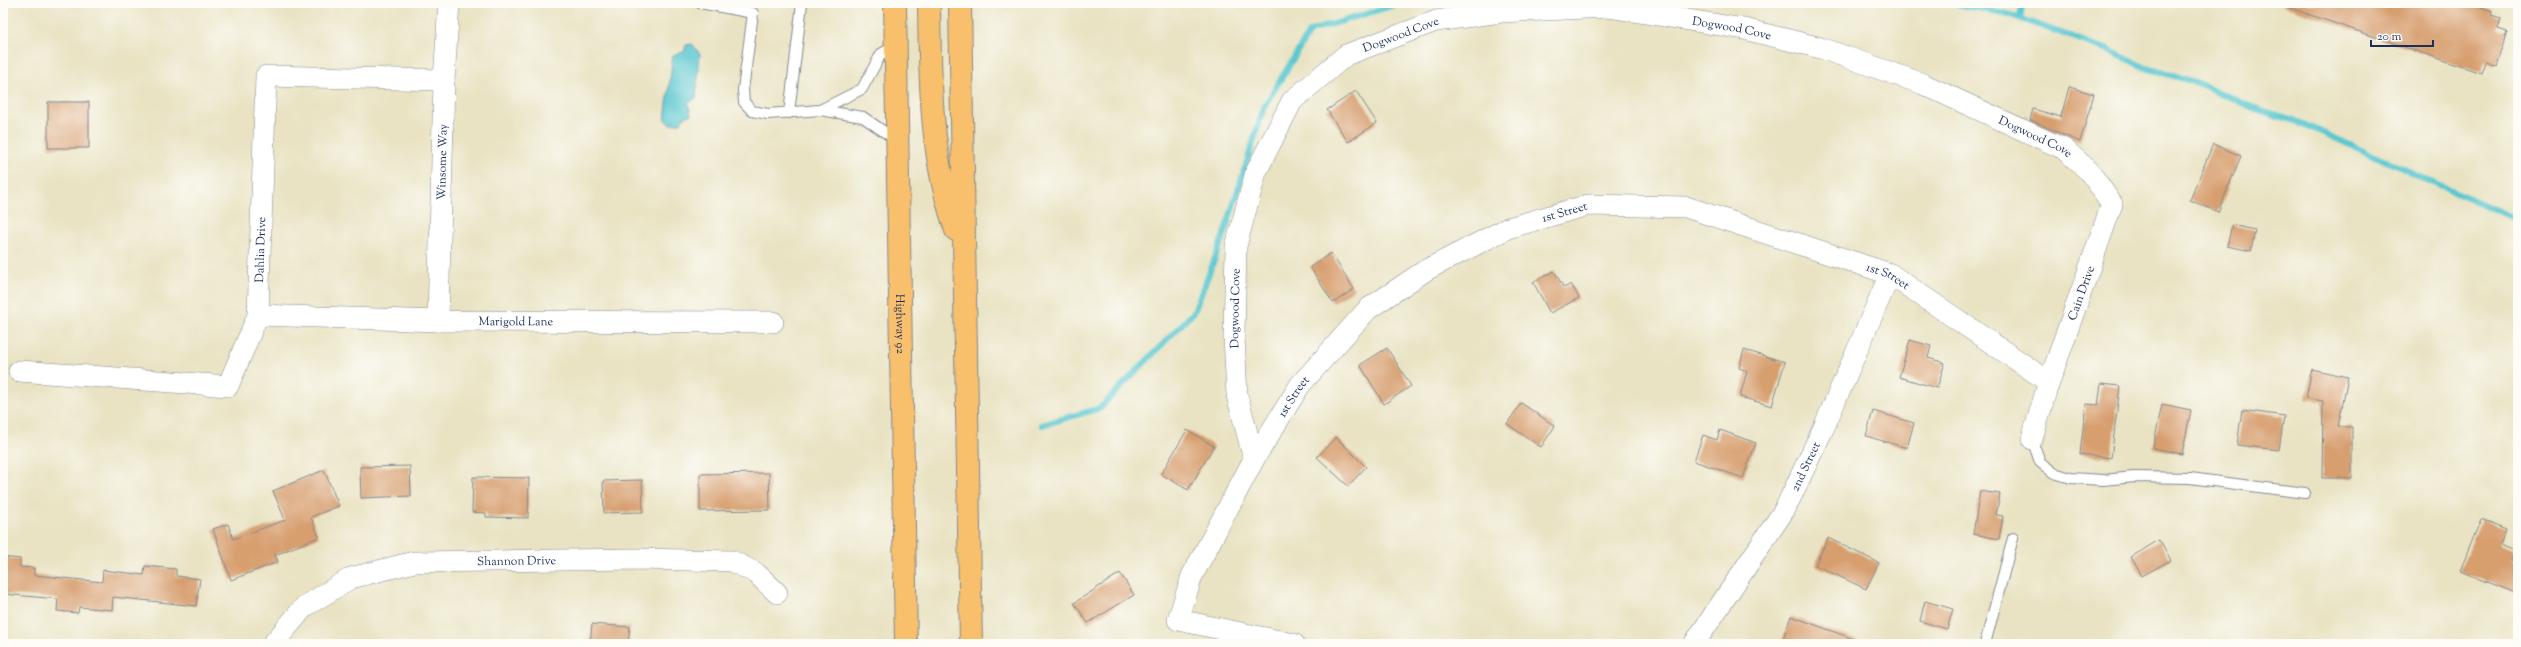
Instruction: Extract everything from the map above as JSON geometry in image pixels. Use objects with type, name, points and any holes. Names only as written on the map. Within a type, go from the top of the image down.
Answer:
[{"type":"main road","name":"Highway 92","points":[[895,3],[906,644]]},
{"type":"main road","points":[[929,3],[930,76],[936,142],[950,210],[964,252]]},
{"type":"main road","points":[[960,3],[971,644]]},
{"type":"street","name":"Winsome Way","points":[[438,321],[444,80],[449,3]]},
{"type":"street","name":"Dogwood Cove","points":[[1254,459],[1237,395],[1234,337],[1236,246],[1256,172],[1292,101],[1346,55],[1436,21],[1501,12],[1608,8],[1744,29],[1821,48],[1923,84],[2064,149],[2089,171],[2112,204]]},
{"type":"street","name":"Dahlia Drive","points":[[19,371],[228,386],[258,315],[266,76],[444,80]]},
{"type":"street","name":"Cain Drive","points":[[2049,382],[2112,204]]},
{"type":"street","name":"1st Street","points":[[1294,644],[1178,620],[1192,576],[1254,459],[1300,385],[1368,309],[1426,270],[1508,228],[1588,205],[1686,207],[1890,274],[2049,382]]},
{"type":"street","name":"2nd Street","points":[[1694,644],[1786,509],[1824,427],[1890,274]]},
{"type":"street","name":"Marigold Lane","points":[[258,315],[438,321],[773,322]]},
{"type":"street","points":[[2032,439],[2049,382]]},
{"type":"street","name":"Shannon Drive","points":[[273,644],[304,607],[351,578],[414,562],[639,559],[732,561],[756,573],[777,594]]},
{"type":"lane","points":[[700,3],[753,13],[743,90],[744,102],[752,111],[768,114],[820,110],[864,117],[897,141]]},
{"type":"lane","points":[[789,113],[802,3]]},
{"type":"lane","points":[[820,110],[862,89],[881,54],[896,45]]},
{"type":"lane","points":[[2032,439],[2040,462],[2054,473],[2071,478],[2103,480],[2134,477],[2190,478],[2305,493]]},
{"type":"lane","points":[[1985,644],[2013,538]]},
{"type":"water","points":[[692,44],[700,54],[696,98],[688,103],[691,114],[683,118],[681,123],[670,124],[665,120],[673,55],[684,52],[686,45]]},
{"type":"building","points":[[2285,3],[2470,3],[2492,11],[2491,15],[2501,18],[2498,29],[2507,32],[2496,66],[2485,62],[2481,73],[2284,6]]},
{"type":"building","points":[[2069,87],[2094,94],[2080,142],[2030,120],[2033,109],[2061,117]]},
{"type":"building","points":[[1356,91],[1377,123],[1348,142],[1327,110]]},
{"type":"building","points":[[48,102],[89,102],[89,148],[48,148]]},
{"type":"building","points":[[2213,144],[2241,156],[2218,212],[2190,200]]},
{"type":"building","points":[[2232,225],[2255,230],[2251,251],[2227,246]]},
{"type":"building","points":[[1331,253],[1354,289],[1333,303],[1310,267]]},
{"type":"building","points":[[1554,271],[1564,288],[1571,284],[1579,298],[1550,313],[1533,282]]},
{"type":"building","points":[[1910,340],[1931,346],[1928,358],[1945,363],[1937,388],[1899,377]]},
{"type":"building","points":[[1387,348],[1411,386],[1384,404],[1360,365]]},
{"type":"building","points":[[1744,350],[1785,362],[1772,406],[1740,397],[1747,371],[1739,368]]},
{"type":"building","points":[[2312,369],[2348,377],[2338,427],[2352,427],[2352,478],[2322,478],[2323,401],[2306,398]]},
{"type":"building","points":[[2101,384],[2120,386],[2111,458],[2080,454],[2086,404],[2098,405]]},
{"type":"building","points":[[1521,403],[1555,426],[1541,447],[1507,424]]},
{"type":"building","points":[[2162,404],[2191,410],[2182,454],[2153,448]]},
{"type":"building","points":[[2242,410],[2284,416],[2279,450],[2237,445]]},
{"type":"building","points":[[1873,411],[1914,423],[1907,448],[1866,436]]},
{"type":"building","points":[[1187,430],[1214,446],[1188,490],[1161,474]]},
{"type":"building","points":[[1720,430],[1756,443],[1743,478],[1694,461],[1703,435],[1717,440]]},
{"type":"building","points":[[1336,437],[1366,467],[1348,486],[1317,457]]},
{"type":"building","points":[[410,466],[411,496],[361,498],[360,467]]},
{"type":"building","points":[[324,470],[339,506],[311,517],[319,537],[275,555],[278,562],[231,580],[213,529],[228,524],[233,539],[285,520],[273,491]]},
{"type":"building","points":[[769,473],[770,510],[700,511],[700,474]]},
{"type":"building","points":[[473,477],[529,478],[528,518],[486,517],[486,513],[472,512]]},
{"type":"building","points":[[642,480],[643,512],[604,513],[603,481]]},
{"type":"building","points":[[1980,491],[2000,494],[1996,515],[2003,516],[1999,539],[1973,534]]},
{"type":"building","points":[[2481,519],[2506,529],[2500,545],[2515,551],[2511,561],[2518,564],[2518,594],[2460,571]]},
{"type":"building","points":[[1828,538],[1879,563],[1866,589],[1815,565]]},
{"type":"building","points":[[2159,540],[2171,560],[2142,576],[2131,557]]},
{"type":"building","points":[[3,557],[20,559],[20,567],[34,568],[34,575],[102,582],[103,570],[144,575],[145,566],[176,569],[176,576],[200,579],[196,606],[113,597],[112,610],[79,607],[78,613],[57,611],[58,599],[3,594]]},
{"type":"building","points":[[1120,573],[1134,595],[1088,623],[1074,603]]},
{"type":"building","points":[[1925,601],[1953,609],[1947,629],[1920,621]]},
{"type":"building","points":[[1791,616],[1862,642],[1862,644],[1781,644]]},
{"type":"building","points":[[592,624],[630,627],[628,644],[590,644]]},
{"type":"waterway","points":[[1042,425],[1100,408],[1194,312],[1224,235],[1264,107],[1310,31],[1402,3]]},
{"type":"waterway","points":[[1950,3],[2005,13],[2106,49],[2146,68],[2198,83],[2258,110],[2301,123],[2518,220]]},
{"type":"waterway","points":[[2020,18],[2023,3]]}]
